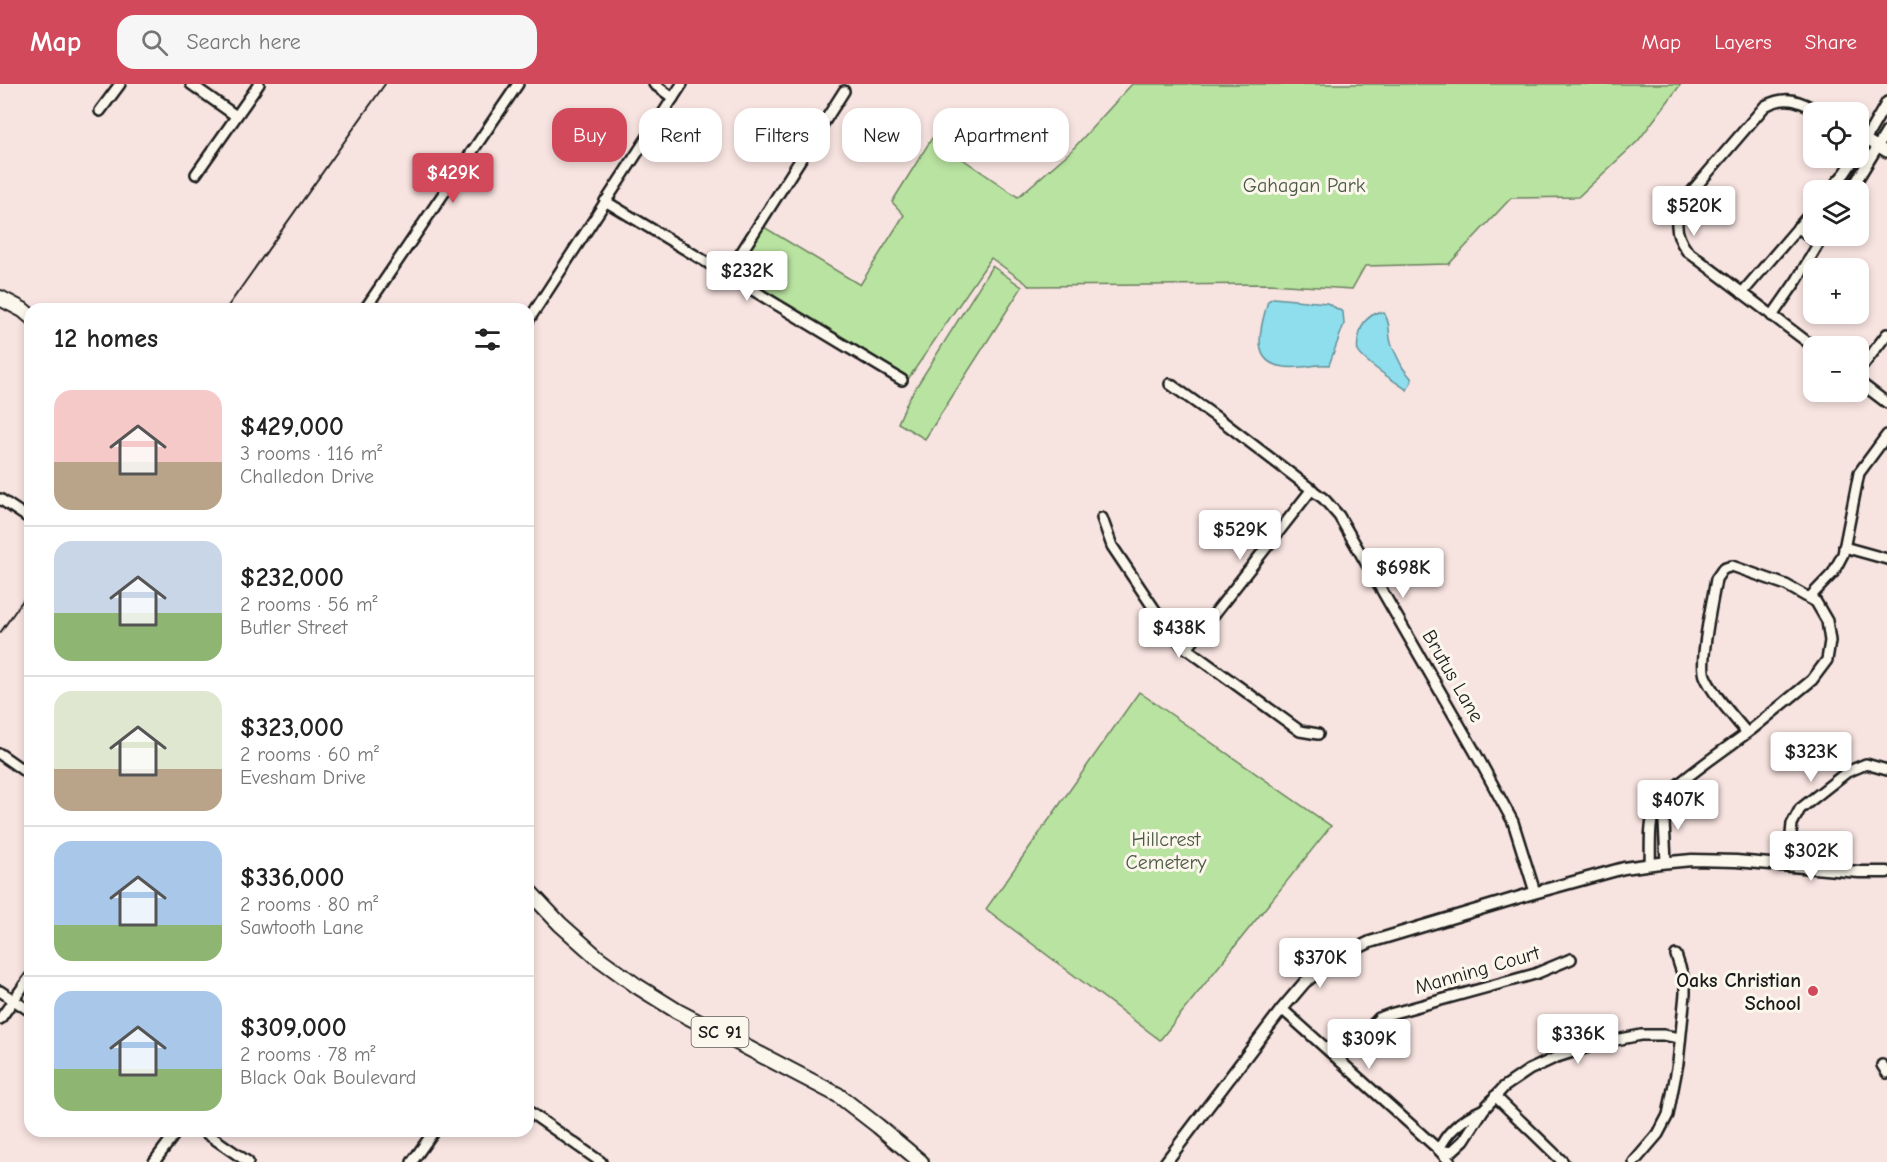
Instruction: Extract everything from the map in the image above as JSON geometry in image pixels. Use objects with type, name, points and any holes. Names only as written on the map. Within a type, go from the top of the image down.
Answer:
[{"type":"main road","points":[[0,298],[24,311]]},
{"type":"main road","name":"SC 91","points":[[534,896],[560,924],[597,957],[637,986],[677,1011],[838,1095],[921,1162]]},
{"type":"street","points":[[100,111],[120,84]]},
{"type":"street","points":[[191,84],[236,116]]},
{"type":"street","points":[[196,174],[259,84]]},
{"type":"street","points":[[368,303],[518,84]]},
{"type":"street","points":[[654,84],[673,98]]},
{"type":"street","points":[[534,312],[682,84]]},
{"type":"street","points":[[727,275],[844,91]]},
{"type":"street","points":[[1803,102],[1780,100],[1765,106],[1681,206],[1676,226],[1681,243],[1687,251],[1803,339]]},
{"type":"street","points":[[1869,128],[1887,102]]},
{"type":"street","points":[[1857,180],[1887,130]]},
{"type":"street","points":[[1869,142],[1887,152]]},
{"type":"street","points":[[1839,180],[1848,168]]},
{"type":"street","points":[[605,201],[903,380]]},
{"type":"street","points":[[1742,293],[1803,221]]},
{"type":"street","points":[[1798,227],[1803,231]]},
{"type":"street","points":[[1772,316],[1817,246]]},
{"type":"street","points":[[1869,358],[1887,334]]},
{"type":"street","name":"Brutus Lane","points":[[1170,384],[1324,498],[1339,516],[1513,822],[1533,893]]},
{"type":"street","points":[[1869,389],[1887,403]]},
{"type":"street","points":[[1809,598],[1833,573],[1843,554],[1859,473],[1887,435]]},
{"type":"street","points":[[1188,649],[1312,489]]},
{"type":"street","points":[[0,499],[24,515]]},
{"type":"street","points":[[1102,518],[1112,546],[1161,619],[1188,649],[1300,731],[1318,734]]},
{"type":"street","points":[[1844,547],[1887,559]]},
{"type":"street","points":[[1650,864],[1651,829],[1656,808],[1671,791],[1747,733],[1812,680],[1827,660],[1830,640],[1827,621],[1816,602],[1786,585],[1732,566],[1723,569],[1716,579],[1703,661],[1705,675],[1712,687],[1747,733]]},
{"type":"street","points":[[0,753],[24,771]]},
{"type":"street","points":[[1788,866],[1792,825],[1800,809],[1847,772],[1866,764],[1887,770]]},
{"type":"street","points":[[1663,801],[1666,862]]},
{"type":"street","points":[[1166,1162],[1305,982],[1335,959],[1370,942],[1533,893],[1624,868],[1650,864],[1692,860],[1887,872]]},
{"type":"street","points":[[1634,1162],[1658,1134],[1668,1115],[1676,1079],[1685,982],[1676,956]]},
{"type":"street","name":"Manning Court","points":[[1339,1060],[1379,1018],[1535,974],[1571,959]]},
{"type":"street","points":[[0,1019],[24,986]]},
{"type":"street","points":[[0,991],[24,1007]]},
{"type":"street","points":[[1282,1009],[1450,1162]]},
{"type":"street","points":[[1439,1150],[1451,1152],[1464,1140],[1495,1096],[1528,1070],[1557,1057],[1601,1043],[1641,1035],[1680,1038]]},
{"type":"street","points":[[1495,1096],[1563,1162]]},
{"type":"street","points":[[1439,1150],[1444,1139],[1461,1121],[1484,1109]]},
{"type":"street","points":[[534,1115],[601,1162]]},
{"type":"street","points":[[154,1162],[173,1137]]},
{"type":"street","points":[[212,1137],[248,1162]]},
{"type":"street","points":[[412,1162],[431,1137]]},
{"type":"green space","name":"Gahagan Park","points":[[1132,84],[1681,84],[1638,141],[1578,197],[1511,198],[1449,264],[1365,266],[1352,289],[1269,284],[1030,286],[991,258],[904,385],[733,274],[764,227],[860,285],[904,215],[892,202],[917,162],[921,162],[921,156],[932,138],[933,162],[967,162],[1018,197],[1058,162],[1069,162],[1071,151]]},
{"type":"green space","points":[[992,266],[1022,287],[925,439],[898,423],[908,400]]},
{"type":"green space","name":"Hillcrest Cemetery","points":[[1139,692],[1331,826],[1160,1040],[986,909]]},
{"type":"water","points":[[1273,298],[1327,303],[1343,312],[1344,324],[1329,365],[1284,367],[1272,364],[1265,358],[1261,349],[1261,327],[1268,301]]},
{"type":"water","points":[[1378,312],[1384,313],[1386,317],[1392,346],[1412,380],[1407,390],[1373,366],[1358,351],[1362,325]]},
{"type":"railway","points":[[230,303],[385,84]]},
{"type":"railway","points":[[0,633],[24,599]]},
{"type":"place","name":"Oaks Christian School","points":[[1813,991]]}]
